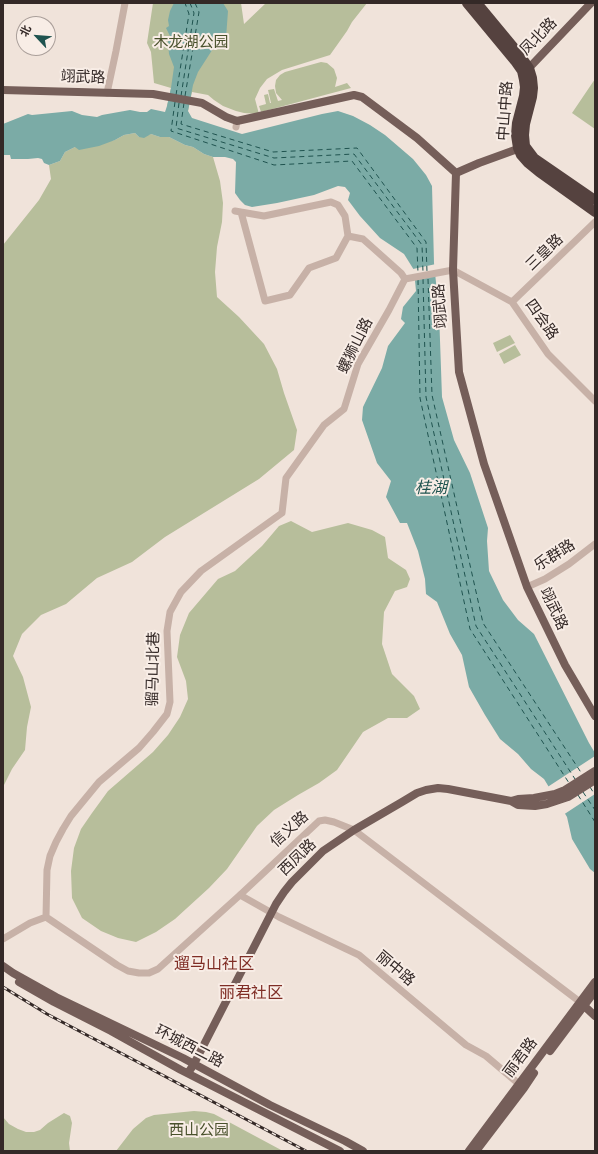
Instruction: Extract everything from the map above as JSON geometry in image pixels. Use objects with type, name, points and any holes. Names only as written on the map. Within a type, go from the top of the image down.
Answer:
[{"type":"highway","points":[[467,3],[515,61],[525,69]]},
{"type":"highway","points":[[477,3],[520,55],[525,69]]},
{"type":"highway","name":"中山中路","points":[[525,69],[524,96],[517,123],[516,135],[522,147],[534,158],[595,200]]},
{"type":"highway","name":"中山中路","points":[[522,147],[522,156],[528,163],[595,212]]},
{"type":"main road","name":"凤北路","points":[[525,69],[591,3]]},
{"type":"main road","name":"翊武路","points":[[3,90],[153,94],[202,103],[237,124],[350,95],[358,96],[417,138],[456,173],[453,270],[459,372],[484,464],[527,587],[565,665],[595,716]]},
{"type":"main road","points":[[456,173],[522,147]]},
{"type":"main road","name":"翊武路","points":[[586,701],[595,710]]},
{"type":"main road","points":[[547,800],[595,771]]},
{"type":"main road","points":[[547,800],[568,797],[595,780]]},
{"type":"main road","name":"西凤路","points":[[188,1073],[284,892],[302,871],[323,851],[354,830],[417,793],[426,790],[438,788],[511,800],[518,798],[534,798],[547,800]]},
{"type":"main road","name":"环城西二路","points":[[3,966],[56,997],[194,1064],[270,1105],[363,1151]]},
{"type":"main road","name":"环城西二路","points":[[3,972],[48,999],[340,1151]]},
{"type":"main road","name":"丽君路","points":[[476,1151],[524,1088],[582,1004],[595,982]]},
{"type":"main road","name":"丽君路","points":[[469,1151],[582,1004],[595,991]]},
{"type":"main road","name":"信义路","points":[[582,1004],[595,1016]]},
{"type":"street","points":[[107,93],[125,3]]},
{"type":"street","points":[[331,202],[338,205],[345,216],[348,236],[336,258],[309,268],[290,295],[265,301],[238,211],[264,216],[331,202]]},
{"type":"street","name":"三皇路","points":[[512,302],[595,222]]},
{"type":"street","points":[[348,236],[363,239],[402,273],[405,279],[453,270]]},
{"type":"street","name":"四会路","points":[[453,270],[512,302],[548,354],[595,401]]},
{"type":"street","name":"螺狮山路","points":[[286,478],[324,425],[344,409],[358,364],[405,279]]},
{"type":"street","name":"骝马山北巷","points":[[46,917],[47,870],[50,856],[63,829],[74,812],[99,782],[138,748],[167,714],[170,702],[167,631],[170,612],[181,592],[201,571],[282,513],[286,478]]},
{"type":"street","name":"乐群路","points":[[527,587],[545,579],[570,564],[595,544]]},
{"type":"street","name":"信义路","points":[[46,917],[117,965],[139,973],[149,973],[158,969],[319,821],[326,820],[354,830],[582,1004]]},
{"type":"street","name":"丽中路","points":[[240,895],[272,913],[359,955],[466,1045],[486,1056],[519,1084]]},
{"type":"street","points":[[3,939],[46,917]]},
{"type":"green space","name":"木龙湖公园","points":[[153,3],[241,3],[244,24],[266,3],[367,3],[352,22],[330,55],[282,70],[267,79],[260,88],[255,99],[259,114],[236,111],[223,106],[208,95],[192,92],[188,111],[167,106],[171,88],[154,83],[151,52],[147,43]]},
{"type":"green space","points":[[321,62],[327,63],[334,69],[337,78],[335,87],[347,83],[351,88],[261,112],[259,106],[266,104],[264,95],[268,94],[271,103],[268,90],[274,89],[278,101],[282,100],[276,93],[275,86],[276,80],[280,75],[285,72]]},
{"type":"green space","points":[[595,79],[595,129],[572,113]]},
{"type":"green space","points":[[135,133],[139,137],[151,134],[160,137],[169,137],[213,157],[220,181],[223,203],[215,272],[217,297],[239,317],[264,344],[277,369],[297,430],[294,450],[259,479],[165,537],[132,562],[97,578],[66,604],[41,615],[22,634],[13,656],[23,677],[31,707],[25,750],[12,769],[3,787],[3,245],[39,200],[51,179],[49,165],[60,161],[65,152],[75,147],[115,140],[124,135]]},
{"type":"green space","points":[[510,335],[515,343],[497,352],[493,343]]},
{"type":"green space","points":[[515,345],[521,355],[504,364],[499,354]]},
{"type":"green space","points":[[291,521],[312,532],[348,523],[372,530],[385,537],[388,558],[406,570],[410,579],[407,587],[395,591],[384,612],[382,644],[392,674],[414,696],[420,709],[407,718],[388,718],[363,732],[337,770],[319,783],[274,810],[257,826],[227,869],[209,888],[175,919],[156,932],[136,942],[118,938],[101,931],[82,918],[72,898],[71,871],[74,848],[81,829],[108,791],[153,752],[168,735],[180,717],[188,699],[186,681],[177,657],[180,635],[189,613],[218,579],[235,571],[262,546],[279,526]]},
{"type":"green space","name":"西山公园","points":[[194,1111],[214,1114],[283,1151],[116,1151],[133,1129],[146,1118],[154,1115]]},
{"type":"green space","points":[[64,1113],[70,1116],[72,1123],[69,1143],[70,1151],[3,1151],[3,1117],[9,1124],[18,1129],[26,1132],[34,1132],[40,1130]]},
{"type":"water","name":"桂湖","points":[[174,3],[223,3],[228,11],[226,38],[216,44],[198,72],[193,85],[188,111],[192,118],[242,134],[338,111],[353,116],[385,135],[413,159],[426,175],[432,186],[434,263],[439,312],[442,397],[454,440],[470,473],[488,528],[487,541],[489,571],[503,600],[518,620],[534,634],[595,753],[595,873],[590,869],[572,839],[567,817],[544,779],[531,769],[518,754],[500,739],[469,687],[462,655],[450,634],[437,602],[426,594],[425,579],[418,551],[407,523],[400,523],[386,497],[391,481],[377,463],[362,420],[363,407],[382,368],[388,346],[405,323],[401,319],[403,307],[416,291],[414,270],[404,254],[380,238],[360,216],[348,200],[350,193],[345,187],[338,186],[314,195],[252,207],[245,205],[235,193],[236,162],[233,159],[213,157],[204,154],[193,147],[185,145],[169,137],[160,137],[151,134],[144,138],[139,137],[135,133],[124,135],[99,146],[79,150],[75,147],[65,152],[60,161],[49,165],[44,163],[42,159],[38,158],[11,159],[10,155],[3,155],[3,124],[28,114],[32,115],[72,111],[82,115],[97,117],[130,110],[147,112],[151,109],[165,112],[174,67],[169,54],[168,41],[170,36],[166,28],[169,26],[168,20]]},
{"type":"pier","points":[[436,264],[437,274],[413,278],[413,269]]},
{"type":"pier","points":[[595,756],[595,794],[563,815],[546,788]]},
{"type":"ferry route","points":[[176,95],[189,14],[185,3]]},
{"type":"ferry route","points":[[181,96],[194,13],[190,3]]},
{"type":"ferry route","points":[[185,96],[199,12],[195,3]]},
{"type":"ferry route","points":[[175,102],[171,131],[274,165],[352,161],[417,248],[418,273]]},
{"type":"ferry route","points":[[179,103],[176,128],[274,158],[354,154],[422,245],[423,272]]},
{"type":"ferry route","points":[[184,103],[181,124],[273,152],[357,148],[426,242],[427,272]]},
{"type":"ferry route","points":[[423,279],[426,397],[476,626],[575,779]]},
{"type":"ferry route","points":[[428,279],[432,395],[483,623],[582,774]]},
{"type":"ferry route","points":[[418,280],[420,398],[470,629],[569,783]]},
{"type":"ferry route","points":[[590,787],[595,795]]},
{"type":"ferry route","points":[[583,792],[595,810]]},
{"type":"ferry route","points":[[578,795],[595,822]]},
{"type":"railway","points":[[3,987],[47,1014],[306,1151]]},
{"type":"district","name":"遛马山社区","points":[[214,965]]},
{"type":"district","name":"丽君社区","points":[[251,994]]}]
